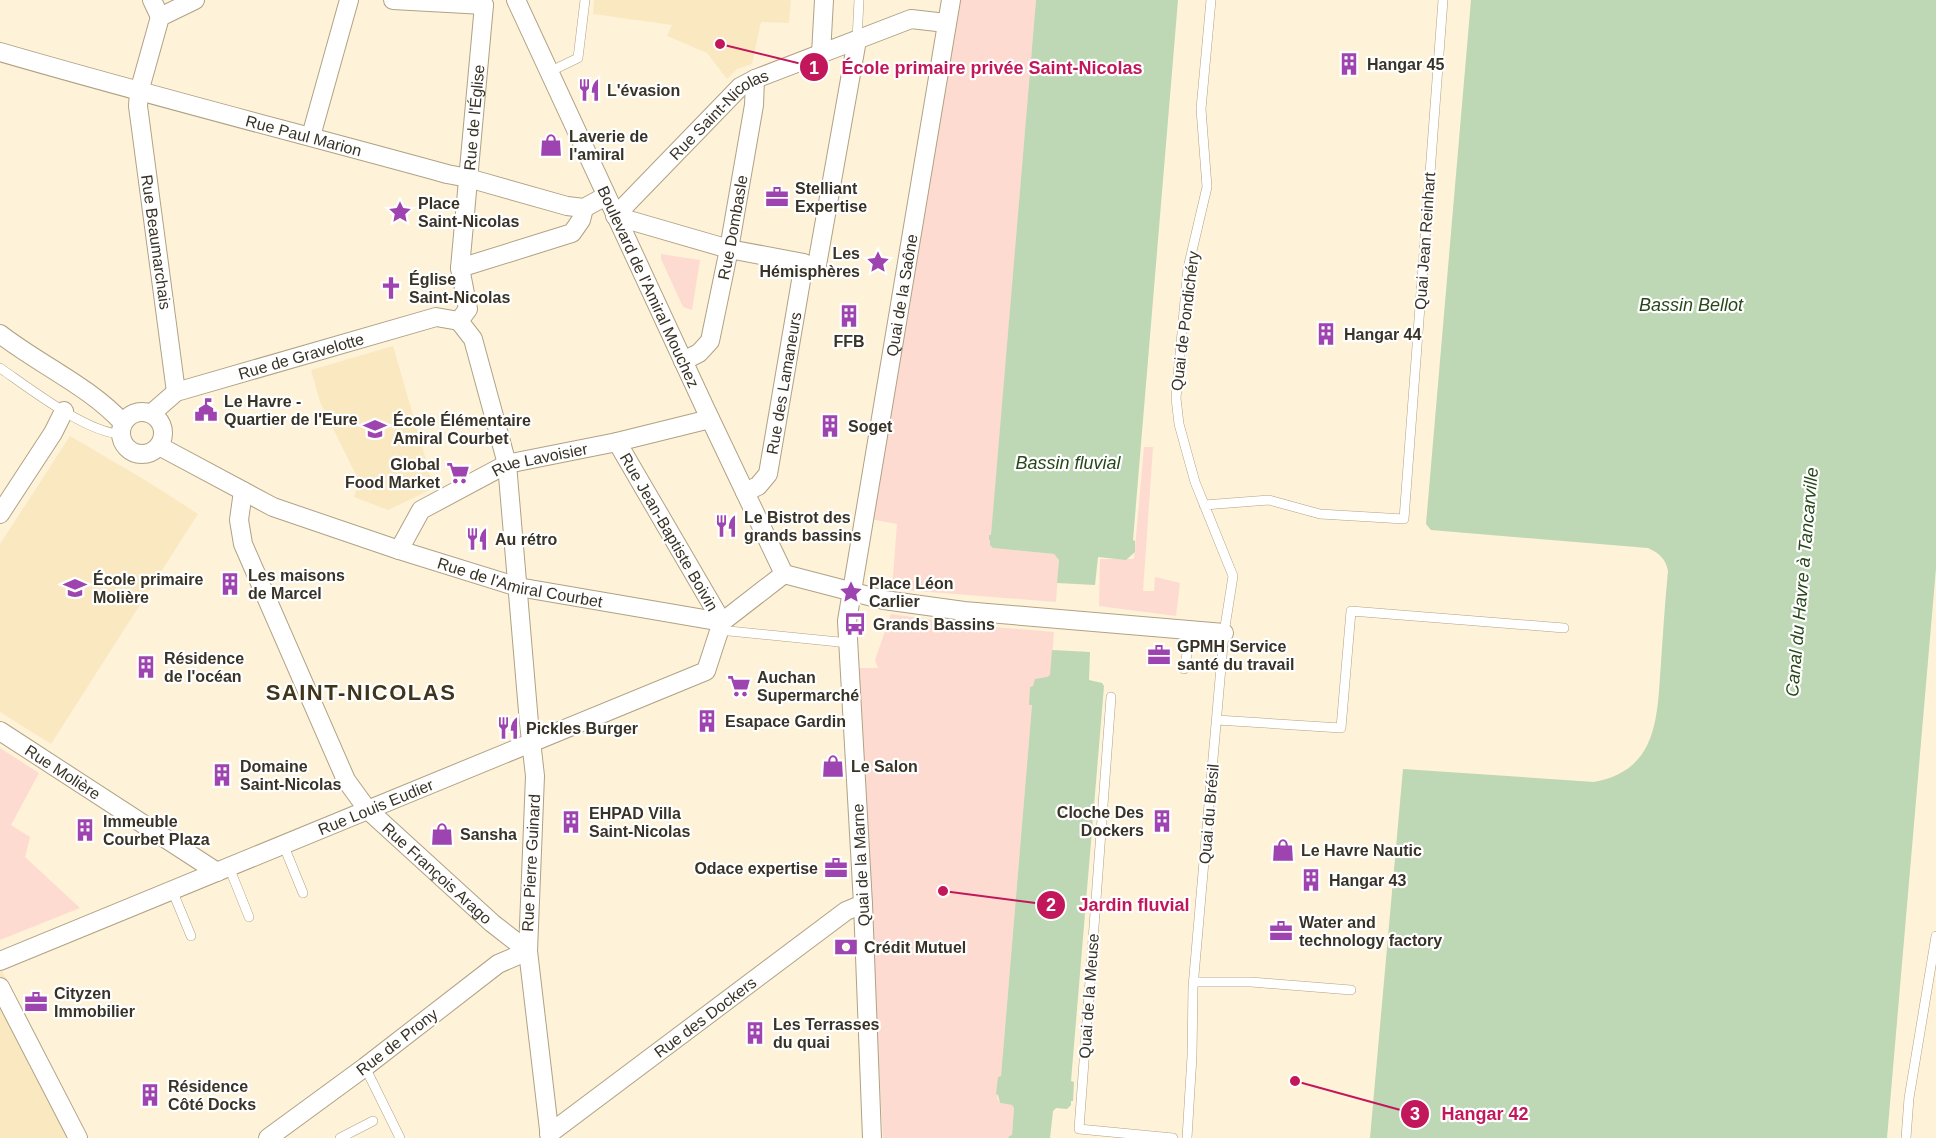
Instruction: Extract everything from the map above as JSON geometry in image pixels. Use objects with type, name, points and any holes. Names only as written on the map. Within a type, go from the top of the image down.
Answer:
[{"type":"street","points":[[152,0],[160,17],[195,0]]},
{"type":"street","points":[[311,136],[349,0]]},
{"type":"street","points":[[393,0],[489,2]]},
{"type":"street","name":"Boulevard de l'Amiral Mouchez","points":[[516,0],[710,419],[752,489],[784,574]]},
{"type":"street","points":[[821,54],[824,0]]},
{"type":"street","name":"Quai de la Saône","points":[[851,592],[951,0]]},
{"type":"street","name":"Rue de l'Église","points":[[459,321],[468,309],[460,268],[468,178],[489,2]]},
{"type":"street","name":"Rue Beaumarchais","points":[[160,17],[139,92],[138,106],[176,392]]},
{"type":"street","name":"Rue Saint-Nicolas","points":[[615,216],[740,87],[755,79],[911,20],[946,23]]},
{"type":"street","name":"Rue des Lamaneurs","points":[[752,489],[768,474],[857,40]]},
{"type":"street","name":"Rue Paul Marion","points":[[0,52],[139,92],[567,206],[584,208]]},
{"type":"street","name":"Rue Dombasle","points":[[683,361],[699,353],[710,341],[729,249],[753,105],[755,79]]},
{"type":"street","points":[[460,268],[572,233],[581,220],[584,208],[606,196]]},
{"type":"street","points":[[615,216],[729,249],[810,264]]},
{"type":"street","name":"Rue de Gravelotte","points":[[152,413],[176,392],[436,317],[459,321]]},
{"type":"street","points":[[459,321],[473,339],[507,464],[518,587]]},
{"type":"street","points":[[0,334],[107,406],[122,428],[125,445],[139,454],[150,452],[159,446],[164,434],[161,422],[152,413],[146,412],[136,412],[126,418],[122,428]]},
{"type":"street","points":[[0,514],[53,433],[64,411]]},
{"type":"street","name":"Rue Lavoisier","points":[[399,550],[421,510],[507,464],[617,442],[710,419]]},
{"type":"street","name":"Rue Jean-Baptiste Boivin","points":[[617,442],[720,626]]},
{"type":"street","name":"Rue de l'Amiral Courbet","points":[[159,446],[273,507],[399,550],[518,587],[720,626]]},
{"type":"street","name":"Rue François Arago","points":[[243,491],[239,520],[243,544],[346,780],[367,810],[492,923],[528,951]]},
{"type":"street","points":[[720,626],[784,574],[884,600],[964,611],[1224,633]]},
{"type":"street","name":"Rue Pierre Guinard","points":[[518,587],[535,776],[528,951],[549,1136]]},
{"type":"street","name":"Quai de la Marne","points":[[851,592],[847,621],[863,904],[872,1138]]},
{"type":"street","name":"Rue Louis Eudier","points":[[0,961],[706,671],[720,626]]},
{"type":"street","name":"Rue Molière","points":[[0,731],[223,869]]},
{"type":"street","name":"Rue des Dockers","points":[[549,1136],[846,911],[863,904]]},
{"type":"street","name":"Rue de Prony","points":[[271,1137],[498,964],[528,951]]},
{"type":"street","points":[[0,987],[78,1138]]},
{"type":"lane","points":[[549,72],[578,58],[585,0]]},
{"type":"lane","points":[[857,40],[859,0]]},
{"type":"lane","name":"Quai de Pondichéry","points":[[1211,0],[1201,109],[1207,187],[1188,268],[1176,398],[1185,451],[1233,576],[1224,633]]},
{"type":"lane","name":"Quai Jean Reinhart","points":[[1204,505],[1269,500],[1320,514],[1404,519],[1443,0]]},
{"type":"lane","points":[[0,368],[64,411],[110,434],[122,428]]},
{"type":"lane","points":[[1217,720],[1341,728],[1351,611],[1564,628]]},
{"type":"lane","points":[[720,626],[849,643]]},
{"type":"lane","points":[[1184,669],[1188,649],[1188,629]]},
{"type":"lane","name":"Quai du Brésil","points":[[1187,1138],[1194,982],[1224,633]]},
{"type":"lane","name":"Quai de la Meuse","points":[[1111,697],[1079,1129],[1173,1138]]},
{"type":"lane","points":[[283,844],[303,893]]},
{"type":"lane","points":[[223,869],[249,917]]},
{"type":"lane","points":[[172,890],[191,936]]},
{"type":"lane","points":[[1906,1138],[1909,1098],[1936,936]]},
{"type":"lane","points":[[1194,982],[1251,982],[1351,990]]},
{"type":"lane","points":[[364,1067],[400,1138]]},
{"type":"lane","points":[[340,1138],[373,1121]]},
{"type":"shaded area","points":[[594,0],[791,0],[789,23],[761,22],[752,64],[737,69],[727,79],[707,53],[667,36],[672,25],[593,14]]},
{"type":"shaded area","points":[[960,0],[1036,0],[991,540],[993,548],[1054,554],[1059,560],[1056,602],[892,589],[897,524],[870,519]]},
{"type":"shaded area","points":[[661,254],[700,260],[692,310],[683,307],[661,259]]},
{"type":"shaded area","name":"École Élémentaire Amiral Courbet","points":[[393,346],[434,488],[388,510],[354,497],[359,481],[320,402],[311,370]]},
{"type":"shaded area","name":"École primaire Molière","points":[[70,436],[198,514],[51,744],[0,712],[0,544]]},
{"type":"shaded area","points":[[1144,447],[1153,447],[1143,591],[1154,591],[1155,577],[1180,583],[1176,616],[1099,606],[1100,559],[1134,559]]},
{"type":"shaded area","points":[[891,614],[970,625],[1054,632],[1051,674],[1031,687],[1032,705],[1001,1076],[997,1098],[1000,1103],[1012,1105],[1014,1108],[1012,1135],[1008,1138],[883,1138],[856,668],[878,668],[875,660]]},
{"type":"shaded area","points":[[0,748],[39,773],[11,825],[30,837],[25,857],[80,908],[0,940]]},
{"type":"shaded area","points":[[0,967],[88,1138],[0,1138]]},
{"type":"water","name":"Bassin fluvial","points":[[1036,0],[1178,0],[1133,540],[1135,541],[1135,552],[1126,560],[1098,557],[1095,585],[1057,583],[1059,560],[1054,554],[993,548],[989,540]]},
{"type":"water","name":"Bassin Bellot","points":[[1471,0],[1936,0],[1936,568],[1887,1138],[1370,1138],[1403,769],[1594,782],[1615,776],[1631,766],[1643,753],[1655,721],[1658,702],[1668,571],[1666,563],[1659,554],[1648,548],[1431,530],[1426,524]]},
{"type":"water","points":[[1052,650],[1090,652],[1089,680],[1102,683],[1104,686],[1071,1081],[1074,1082],[1073,1101],[1067,1109],[1056,1108],[1053,1111],[1050,1138],[1008,1138],[1012,1135],[1014,1108],[1012,1105],[1000,1103],[996,1094],[998,1077],[1001,1076],[1032,705],[1029,705],[1030,687],[1033,686],[1035,679],[1050,675]]},
{"type":"place","name":"École primaire privée Saint-Nicolas","points":[[720,44]]},
{"type":"place","name":"Hangar 45","points":[[1349,64]]},
{"type":"place","name":"L'évasion","points":[[589,90]]},
{"type":"place","name":"Laverie de l'amiral","points":[[551,145]]},
{"type":"place","name":"Stelliant Expertise","points":[[777,197]]},
{"type":"place","name":"Place Saint-Nicolas","points":[[400,212]]},
{"type":"place","name":"Les Hémisphères","points":[[878,262]]},
{"type":"place","name":"Église Saint-Nicolas","points":[[391,288]]},
{"type":"place","name":"FFB","points":[[849,316]]},
{"type":"place","name":"Hangar 44","points":[[1326,334]]},
{"type":"place","name":"Le Havre - Quartier de l'Eure","points":[[206,410]]},
{"type":"place","name":"Soget","points":[[830,426]]},
{"type":"place","name":"École Élémentaire Amiral Courbet","points":[[375,429]]},
{"type":"place","name":"Global Food Market","points":[[458,473]]},
{"type":"place","name":"Le Bistrot des grands bassins","points":[[726,526]]},
{"type":"place","name":"Au rétro","points":[[477,539]]},
{"type":"place","name":"Les maisons de Marcel","points":[[230,584]]},
{"type":"place","name":"École primaire Molière","points":[[75,588]]},
{"type":"place","name":"Place Léon Carlier","points":[[851,592]]},
{"type":"place","name":"Grands Bassins","points":[[855,624]]},
{"type":"place","name":"GPMH Service santé du travail","points":[[1159,655]]},
{"type":"place","name":"Résidence de l'océan","points":[[146,667]]},
{"type":"place","name":"Auchan Supermarché","points":[[739,686]]},
{"type":"place","name":"Esapace Gardin","points":[[707,721]]},
{"type":"place","name":"Pickles Burger","points":[[508,728]]},
{"type":"place","name":"Le Salon","points":[[833,766]]},
{"type":"place","name":"Domaine Saint-Nicolas","points":[[222,775]]},
{"type":"place","name":"Cloche Des Dockers","points":[[1162,821]]},
{"type":"place","name":"EHPAD Villa Saint-Nicolas","points":[[571,822]]},
{"type":"place","name":"Immeuble Courbet Plaza","points":[[85,830]]},
{"type":"place","name":"Sansha","points":[[442,834]]},
{"type":"place","name":"Le Havre Nautic","points":[[1283,850]]},
{"type":"place","name":"Odace expertise","points":[[836,868]]},
{"type":"place","name":"Hangar 43","points":[[1311,880]]},
{"type":"place","name":"Jardin fluvial","points":[[943,891]]},
{"type":"place","name":"Water and technology factory","points":[[1281,931]]},
{"type":"place","name":"Crédit Mutuel","points":[[846,947]]},
{"type":"place","name":"Cityzen Immobilier","points":[[36,1002]]},
{"type":"place","name":"Les Terrasses du quai","points":[[755,1033]]},
{"type":"place","name":"Hangar 42","points":[[1295,1081]]},
{"type":"place","name":"Résidence Côté Docks","points":[[150,1095]]},
{"type":"district","name":"SAINT-NICOLAS","points":[[361,692]]},
{"type":"water label","name":"Canal du Havre à Tancarville","points":[[1802,582]]}]
